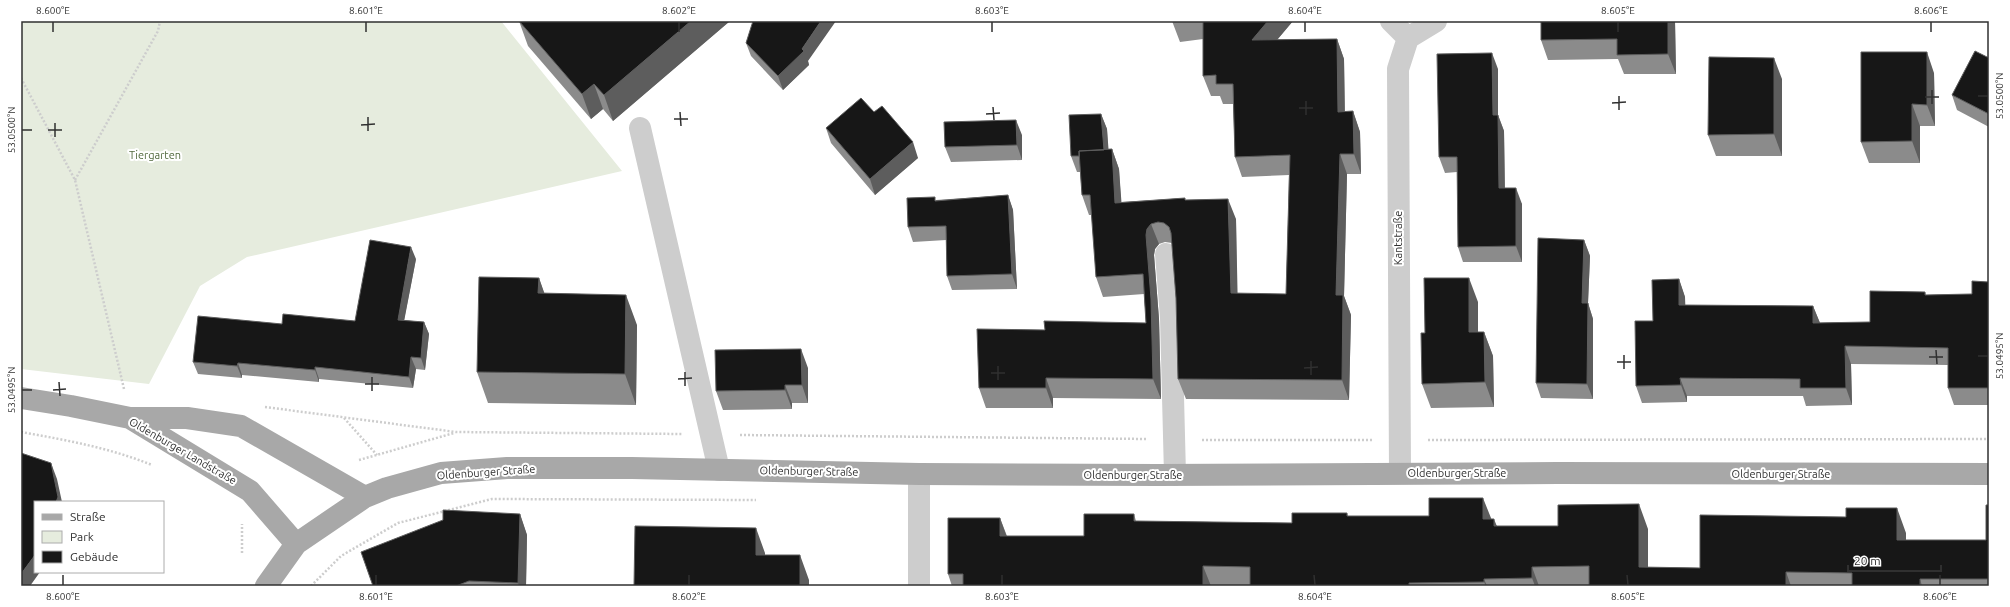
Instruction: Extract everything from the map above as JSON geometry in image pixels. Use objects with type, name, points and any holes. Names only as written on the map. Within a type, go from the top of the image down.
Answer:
[{"type":"main road","name":"Oldenburger Landstraße","points":[[21,398],[130,418],[250,490],[296,544]]},
{"type":"main road","points":[[130,418],[187,418],[241,426],[365,497]]},
{"type":"main road","name":"Oldenburger Straße","points":[[296,544],[365,497],[387,488],[442,473],[507,468],[919,474],[1989,474]]},
{"type":"main road","points":[[266,586],[296,544]]},
{"type":"street","points":[[1391,21],[1408,38],[1436,21]]},
{"type":"street","name":"Kantstraße","points":[[1400,473],[1398,68],[1408,38]]},
{"type":"street","points":[[640,128],[719,470]]},
{"type":"street","points":[[1166,254],[1171,318],[1175,475]]},
{"type":"street","points":[[919,474],[920,586]]},
{"type":"path","points":[[75,180],[158,31],[160,21]]},
{"type":"path","points":[[21,78],[75,180],[130,418]]},
{"type":"path","points":[[377,455],[344,417],[456,432],[1174,440],[1989,439]]},
{"type":"path","points":[[21,432],[75,442],[124,454],[158,468]]},
{"type":"path","points":[[355,462],[456,432]]},
{"type":"path","points":[[242,520],[242,553]]},
{"type":"green space","name":"Tiergarten","points":[[21,21],[501,21],[622,171],[247,257],[200,286],[149,384],[21,369]]},
{"type":"building","points":[[519,21],[691,21],[604,95],[594,84],[582,94]]},
{"type":"building","points":[[753,21],[821,21],[802,49],[804,51],[778,76],[746,43]]},
{"type":"building","points":[[1203,21],[1268,21],[1252,40],[1337,39],[1338,112],[1353,111],[1354,154],[1340,154],[1336,295],[1343,295],[1342,380],[1178,379],[1176,298],[1171,233],[1169,227],[1164,223],[1158,222],[1151,224],[1147,229],[1146,235],[1151,299],[1153,379],[1046,378],[1046,388],[979,388],[977,329],[1045,330],[1044,321],[1146,323],[1143,274],[1096,277],[1090,195],[1082,195],[1079,151],[1112,149],[1115,203],[1185,198],[1185,200],[1228,199],[1231,293],[1286,294],[1290,155],[1235,157],[1233,84],[1216,84],[1216,75],[1203,76]]},
{"type":"building","points":[[1541,21],[1668,21],[1668,54],[1617,55],[1617,39],[1541,40]]},
{"type":"building","points":[[1975,51],[1989,58],[1989,114],[1952,95]]},
{"type":"building","points":[[1861,52],[1927,52],[1927,105],[1912,104],[1912,141],[1861,142]]},
{"type":"building","points":[[1492,53],[1493,115],[1498,115],[1499,188],[1516,188],[1516,246],[1458,247],[1457,157],[1439,157],[1437,54]]},
{"type":"building","points":[[1709,57],[1774,58],[1774,134],[1708,135]]},
{"type":"building","points":[[861,98],[874,112],[882,106],[913,142],[870,179],[826,128]]},
{"type":"building","points":[[1101,114],[1104,150],[1079,151],[1079,156],[1071,156],[1069,115]]},
{"type":"building","points":[[1016,120],[1017,145],[945,147],[944,122]]},
{"type":"building","points":[[1008,195],[1012,274],[947,276],[946,226],[908,227],[907,198],[935,197],[935,201]]},
{"type":"building","points":[[1538,238],[1584,240],[1582,303],[1588,303],[1587,384],[1536,383]]},
{"type":"building","points":[[370,240],[411,247],[398,320],[424,322],[421,358],[411,357],[409,377],[315,367],[315,370],[238,363],[237,366],[193,362],[198,316],[282,324],[283,314],[355,321]]},
{"type":"building","points":[[479,277],[539,278],[538,293],[626,295],[625,374],[477,372]]},
{"type":"building","points":[[1424,278],[1469,278],[1469,332],[1484,332],[1485,382],[1422,384],[1421,333],[1425,333]]},
{"type":"building","points":[[1679,279],[1679,305],[1813,306],[1813,323],[1870,322],[1870,291],[1925,292],[1925,295],[1972,294],[1972,281],[1989,282],[1989,388],[1948,388],[1948,348],[1845,346],[1846,388],[1800,388],[1800,379],[1680,378],[1681,385],[1636,386],[1635,321],[1653,321],[1652,280]]},
{"type":"building","points":[[801,349],[802,385],[785,385],[785,390],[716,391],[715,350]]},
{"type":"building","points":[[21,453],[51,463],[58,497],[56,501],[34,501],[34,556],[21,574]]},
{"type":"building","points":[[1429,498],[1483,498],[1483,519],[1494,519],[1494,526],[1558,526],[1558,505],[1639,504],[1639,567],[1700,568],[1700,515],[1846,517],[1846,508],[1897,508],[1897,540],[1986,540],[1986,505],[1989,505],[1989,579],[1920,579],[1920,586],[1852,586],[1852,573],[1786,572],[1786,586],[1589,586],[1589,566],[1532,567],[1532,578],[1484,579],[1484,582],[1409,583],[1409,586],[1250,586],[1250,567],[1203,566],[1203,586],[963,586],[963,574],[948,574],[948,518],[1000,518],[1000,536],[1084,536],[1084,514],[1134,514],[1134,521],[1292,523],[1292,513],[1347,513],[1347,516],[1429,516]]},
{"type":"building","points":[[443,510],[520,514],[518,583],[469,581],[456,586],[373,586],[361,552],[443,520]]},
{"type":"building","points":[[635,526],[756,528],[756,555],[800,555],[800,586],[634,586]]}]
